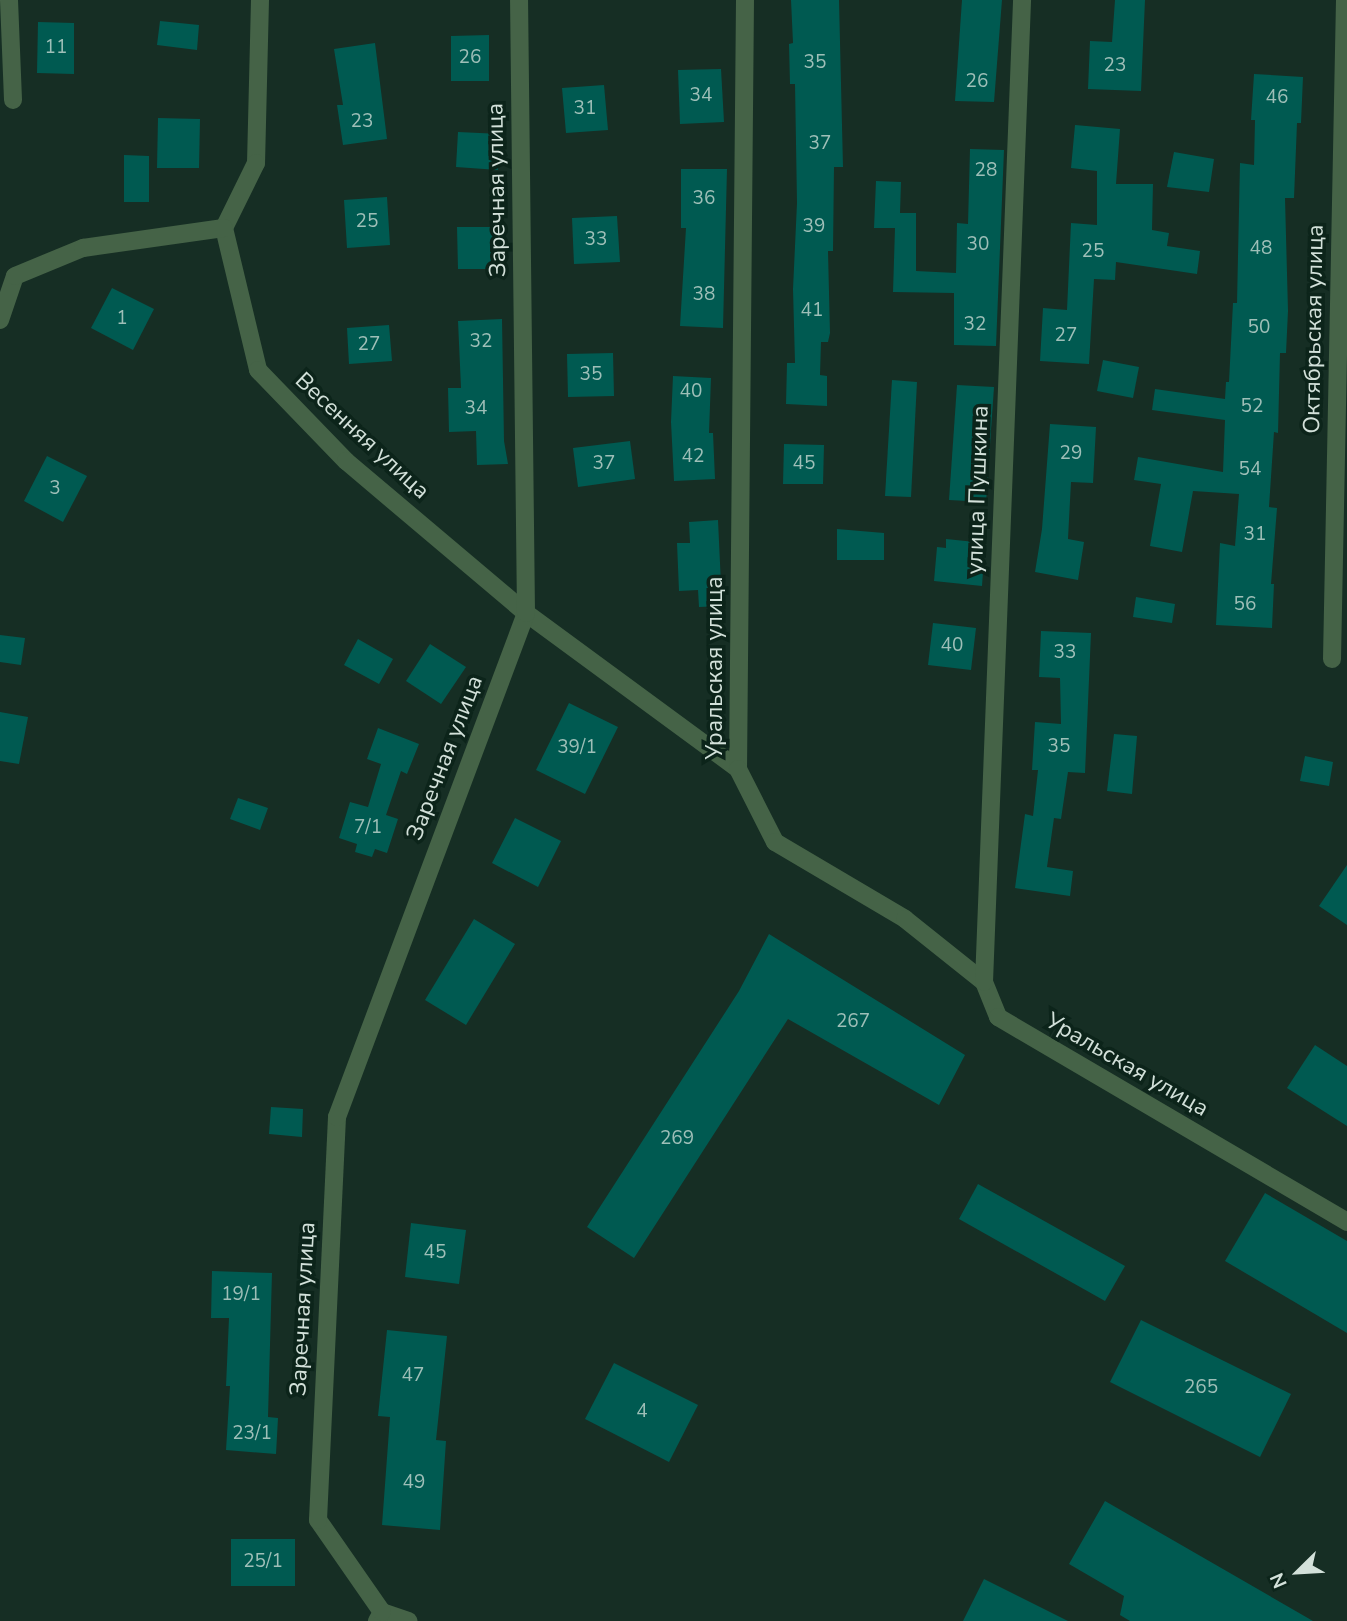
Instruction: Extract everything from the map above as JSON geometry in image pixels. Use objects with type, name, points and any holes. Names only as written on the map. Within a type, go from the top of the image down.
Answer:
[{"type":"street","points":[[9,0],[13,100]]},
{"type":"street","points":[[0,320],[15,275],[83,248],[224,228],[257,163],[260,0]]},
{"type":"street","name":"Заречная улица","points":[[380,1617],[318,1520],[337,1117],[526,613],[520,0]]},
{"type":"street","name":"Уральская улица","points":[[745,0],[738,769],[775,842],[905,919],[984,982],[998,1017],[1347,1222]]},
{"type":"street","name":"улица Пушкина","points":[[984,982],[1022,0]]},
{"type":"street","name":"Октябрьская улица","points":[[1332,659],[1345,0]]},
{"type":"street","name":"Весенняя улица","points":[[224,228],[258,370],[346,461],[526,613],[738,769]]},
{"type":"street","points":[[380,1617],[408,1621]]},
{"type":"building","points":[[791,0],[839,0],[843,167],[834,167],[833,251],[828,251],[830,333],[828,342],[821,342],[820,375],[827,376],[827,406],[786,404],[787,363],[795,363],[793,289],[797,203],[795,84],[790,84],[789,44],[793,43]]},
{"type":"building","points":[[962,0],[1002,0],[994,102],[955,101]]},
{"type":"building","points":[[1115,0],[1145,0],[1141,91],[1088,89],[1090,41],[1112,42]]},
{"type":"building","points":[[160,21],[199,25],[197,50],[157,45]]},
{"type":"building","points":[[38,22],[74,23],[74,74],[37,73]]},
{"type":"building","points":[[489,35],[489,81],[451,81],[451,36]]},
{"type":"building","points":[[375,43],[387,139],[343,145],[337,105],[343,105],[334,49]]},
{"type":"building","points":[[721,69],[724,122],[680,124],[678,70]]},
{"type":"building","points":[[1254,74],[1303,77],[1301,123],[1297,123],[1294,198],[1285,198],[1288,311],[1286,353],[1280,353],[1278,433],[1274,432],[1269,507],[1277,508],[1271,584],[1274,584],[1272,628],[1216,625],[1220,543],[1235,546],[1239,494],[1193,491],[1182,552],[1150,546],[1161,484],[1134,480],[1138,457],[1223,472],[1225,420],[1152,410],[1155,389],[1225,399],[1226,382],[1229,382],[1233,303],[1237,303],[1240,163],[1254,165],[1255,120],[1251,120]]},
{"type":"building","points":[[604,85],[608,130],[566,133],[562,88]]},
{"type":"building","points":[[158,118],[200,119],[199,168],[157,168]]},
{"type":"building","points":[[1075,125],[1120,129],[1116,184],[1153,184],[1152,230],[1169,233],[1167,246],[1200,251],[1197,274],[1116,262],[1115,280],[1094,279],[1089,364],[1040,361],[1043,308],[1067,310],[1071,223],[1097,225],[1097,171],[1071,168]]},
{"type":"building","points":[[458,132],[501,134],[498,170],[456,167]]},
{"type":"building","points":[[970,149],[1004,150],[996,346],[954,345],[954,293],[893,292],[895,228],[874,228],[876,181],[901,182],[900,213],[916,213],[916,271],[956,273],[957,223],[968,224]]},
{"type":"building","points":[[1174,152],[1214,159],[1209,192],[1167,187]]},
{"type":"building","points":[[124,155],[149,156],[149,202],[124,202]]},
{"type":"building","points":[[681,169],[727,169],[723,328],[680,326],[686,228],[681,228]]},
{"type":"building","points":[[387,197],[390,245],[347,248],[344,200]]},
{"type":"building","points":[[617,216],[620,262],[574,264],[572,218]]},
{"type":"building","points":[[457,227],[500,227],[501,269],[458,269]]},
{"type":"building","points":[[112,288],[154,309],[133,350],[91,328]]},
{"type":"building","points":[[502,319],[504,441],[508,464],[477,465],[476,431],[449,432],[448,388],[461,388],[458,321]]},
{"type":"building","points":[[389,325],[392,361],[349,364],[347,328]]},
{"type":"building","points":[[613,353],[614,396],[568,397],[567,354]]},
{"type":"building","points":[[1103,360],[1139,367],[1133,398],[1097,391]]},
{"type":"building","points":[[673,376],[711,378],[709,433],[713,433],[715,479],[674,481],[671,422]]},
{"type":"building","points":[[892,380],[917,382],[911,497],[885,496]]},
{"type":"building","points":[[957,385],[994,387],[986,502],[949,500]]},
{"type":"building","points":[[1050,424],[1096,427],[1093,483],[1071,482],[1068,539],[1084,542],[1078,580],[1035,572],[1042,529]]},
{"type":"building","points":[[630,441],[635,479],[578,487],[573,448]]},
{"type":"building","points":[[784,444],[824,445],[823,484],[783,484]]},
{"type":"building","points":[[47,456],[87,476],[63,522],[24,501]]},
{"type":"building","points":[[718,520],[722,606],[699,607],[698,590],[679,591],[677,543],[690,543],[689,522]]},
{"type":"building","points":[[837,529],[884,533],[884,560],[837,560]]},
{"type":"building","points":[[946,539],[985,543],[982,586],[934,581],[937,547],[946,548]]},
{"type":"building","points":[[1136,597],[1175,604],[1172,623],[1133,617]]},
{"type":"building","points":[[933,623],[976,628],[971,670],[928,665]]},
{"type":"building","points":[[1041,631],[1091,633],[1085,773],[1068,772],[1061,819],[1054,818],[1047,867],[1073,871],[1070,896],[1015,888],[1025,814],[1033,816],[1038,770],[1032,770],[1035,722],[1061,724],[1060,678],[1039,677]]},
{"type":"building","points":[[0,635],[25,638],[21,665],[0,662]]},
{"type":"building","points":[[358,639],[393,659],[379,684],[344,665]]},
{"type":"building","points":[[430,644],[466,667],[441,704],[406,681]]},
{"type":"building","points":[[569,703],[618,727],[585,794],[536,770]]},
{"type":"building","points":[[0,712],[28,717],[19,764],[0,761]]},
{"type":"building","points":[[378,728],[419,744],[407,774],[401,771],[386,815],[398,819],[387,853],[375,849],[372,857],[355,852],[357,844],[339,838],[350,802],[368,807],[381,764],[367,759]]},
{"type":"building","points":[[1114,734],[1137,736],[1132,794],[1107,791]]},
{"type":"building","points":[[1305,756],[1333,762],[1329,786],[1300,781]]},
{"type":"building","points":[[238,798],[268,808],[260,830],[230,819]]},
{"type":"building","points":[[515,818],[561,841],[538,887],[492,863]]},
{"type":"building","points":[[1347,865],[1347,925],[1319,906]]},
{"type":"building","points":[[474,919],[515,944],[466,1025],[425,1000]]},
{"type":"building","points":[[769,934],[965,1055],[939,1105],[788,1019],[634,1258],[587,1227],[739,991]]},
{"type":"building","points":[[1315,1045],[1347,1066],[1347,1126],[1287,1088]]},
{"type":"building","points":[[271,1107],[303,1109],[302,1137],[269,1134]]},
{"type":"building","points":[[978,1184],[1125,1266],[1105,1301],[959,1219]]},
{"type":"building","points":[[1265,1193],[1347,1241],[1347,1333],[1225,1261]]},
{"type":"building","points":[[411,1223],[466,1230],[459,1284],[405,1277]]},
{"type":"building","points":[[212,1271],[272,1273],[268,1417],[278,1418],[276,1454],[226,1450],[230,1386],[226,1386],[229,1318],[211,1318]]},
{"type":"building","points":[[1141,1320],[1291,1394],[1260,1457],[1110,1382]]},
{"type":"building","points":[[387,1330],[447,1336],[436,1440],[446,1441],[440,1530],[382,1525],[390,1417],[378,1416]]},
{"type":"building","points":[[614,1363],[698,1405],[669,1462],[585,1419]]},
{"type":"building","points":[[1105,1501],[1313,1621],[1130,1621],[1120,1615],[1124,1596],[1069,1564]]},
{"type":"building","points":[[231,1539],[295,1539],[295,1586],[231,1586]]},
{"type":"building","points":[[984,1579],[1068,1621],[963,1621]]}]
